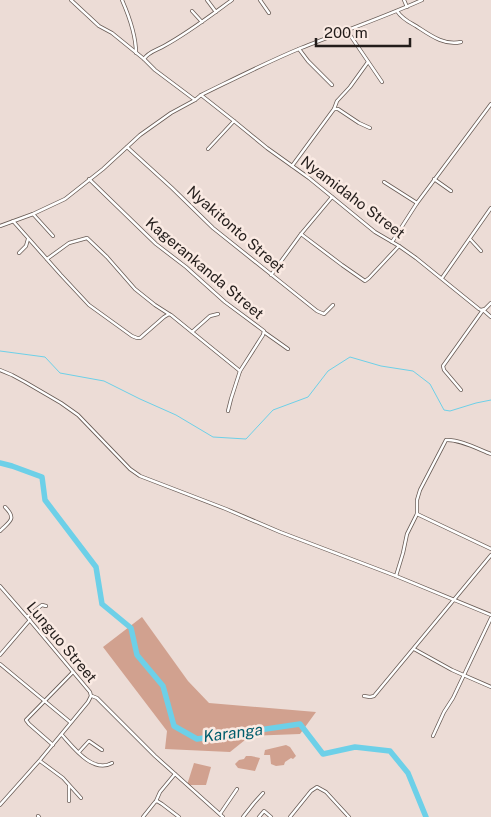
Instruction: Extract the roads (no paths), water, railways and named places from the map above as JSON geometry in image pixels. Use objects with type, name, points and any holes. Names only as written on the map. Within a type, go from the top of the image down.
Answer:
[{"type":"street","points":[[71,0],[99,25],[112,33],[144,58],[155,70],[195,100]]},
{"type":"street","points":[[122,0],[130,23],[136,53]]},
{"type":"street","points":[[207,0],[216,12]]},
{"type":"street","points":[[144,58],[184,35],[232,0]]},
{"type":"street","points":[[260,0],[269,13]]},
{"type":"street","points":[[404,0],[407,7]]},
{"type":"street","points":[[0,226],[60,202],[90,179],[140,135],[170,113],[201,95],[299,49],[422,0]]},
{"type":"street","points":[[192,11],[202,22]]},
{"type":"street","points":[[397,11],[405,20],[433,38],[448,43],[461,42]]},
{"type":"street","points":[[348,31],[382,82]]},
{"type":"street","points":[[299,49],[308,62],[332,85]]},
{"type":"street","points":[[292,166],[334,109],[337,101],[368,62]]},
{"type":"street","name":"Nyamidaho Street","points":[[201,95],[375,232],[399,246],[491,317]]},
{"type":"street","points":[[392,242],[416,203],[491,104]]},
{"type":"street","points":[[334,109],[338,109],[370,128]]},
{"type":"street","points":[[208,149],[234,121]]},
{"type":"street","name":"Nyakitonto Street","points":[[127,147],[213,228],[271,275],[322,314],[326,314],[333,305]]},
{"type":"street","points":[[434,178],[451,191]]},
{"type":"street","name":"Kagerankanda Street","points":[[90,179],[156,244],[264,332],[240,371],[228,411]]},
{"type":"street","points":[[384,182],[416,203]]},
{"type":"street","points":[[271,275],[301,234],[332,197]]},
{"type":"street","points":[[442,278],[491,208]]},
{"type":"street","points":[[33,214],[53,236]]},
{"type":"street","points":[[12,221],[89,305],[135,338],[143,336],[169,314]]},
{"type":"street","points":[[301,234],[365,281],[399,246]]},
{"type":"street","points":[[47,259],[70,243],[87,238],[107,257],[135,289],[173,316],[240,371]]},
{"type":"street","points":[[470,238],[481,251]]},
{"type":"street","points":[[19,253],[26,246],[28,239]]},
{"type":"street","points":[[461,390],[444,370],[443,366],[482,310],[491,303]]},
{"type":"street","points":[[192,332],[210,316],[218,314]]},
{"type":"street","points":[[264,332],[288,350]]},
{"type":"street","points":[[0,370],[37,389],[78,415],[130,469],[140,476],[396,576],[490,616]]},
{"type":"street","points":[[396,576],[407,534],[416,514],[420,490],[446,440],[491,454]]},
{"type":"street","points":[[0,531],[12,517],[5,506]]},
{"type":"street","points":[[416,514],[491,549]]},
{"type":"street","points":[[364,696],[370,698],[374,696],[491,555]]},
{"type":"street","name":"Lunguo Street","points":[[0,586],[92,696],[62,735],[0,805]]},
{"type":"street","points":[[27,616],[42,605],[46,606]]},
{"type":"street","points":[[433,736],[464,675],[490,616],[491,609]]},
{"type":"street","points":[[0,655],[30,620]]},
{"type":"street","points":[[414,648],[440,664],[491,687]]},
{"type":"street","points":[[0,664],[70,723]]},
{"type":"street","points":[[53,745],[26,720],[73,672]]},
{"type":"street","points":[[92,696],[97,698],[155,756],[221,816],[237,789]]},
{"type":"street","points":[[62,735],[92,763],[107,766],[112,763]]},
{"type":"street","points":[[79,752],[89,741],[102,750]]},
{"type":"street","points":[[40,760],[58,773],[81,798]]},
{"type":"street","points":[[143,817],[175,774]]},
{"type":"street","points":[[69,784],[69,801]]},
{"type":"street","points":[[290,817],[311,791],[317,787],[326,792],[349,817]]},
{"type":"street","points":[[243,817],[264,793]]},
{"type":"street","points":[[155,802],[157,801],[162,804],[179,817]]},
{"type":"street","points":[[259,817],[265,811],[272,817]]},
{"type":"waterway","points":[[0,351],[45,357],[60,373],[104,381],[176,415],[213,437],[246,439],[273,410],[308,397],[328,371],[350,357],[381,366],[413,371],[430,384],[444,410],[450,411],[491,400]]},
{"type":"waterway","name":"Karanga","points":[[0,463],[42,477],[45,500],[96,567],[102,604],[131,628],[137,655],[163,686],[174,726],[197,739],[300,724],[323,754],[355,747],[390,751],[408,773],[426,817]]}]
